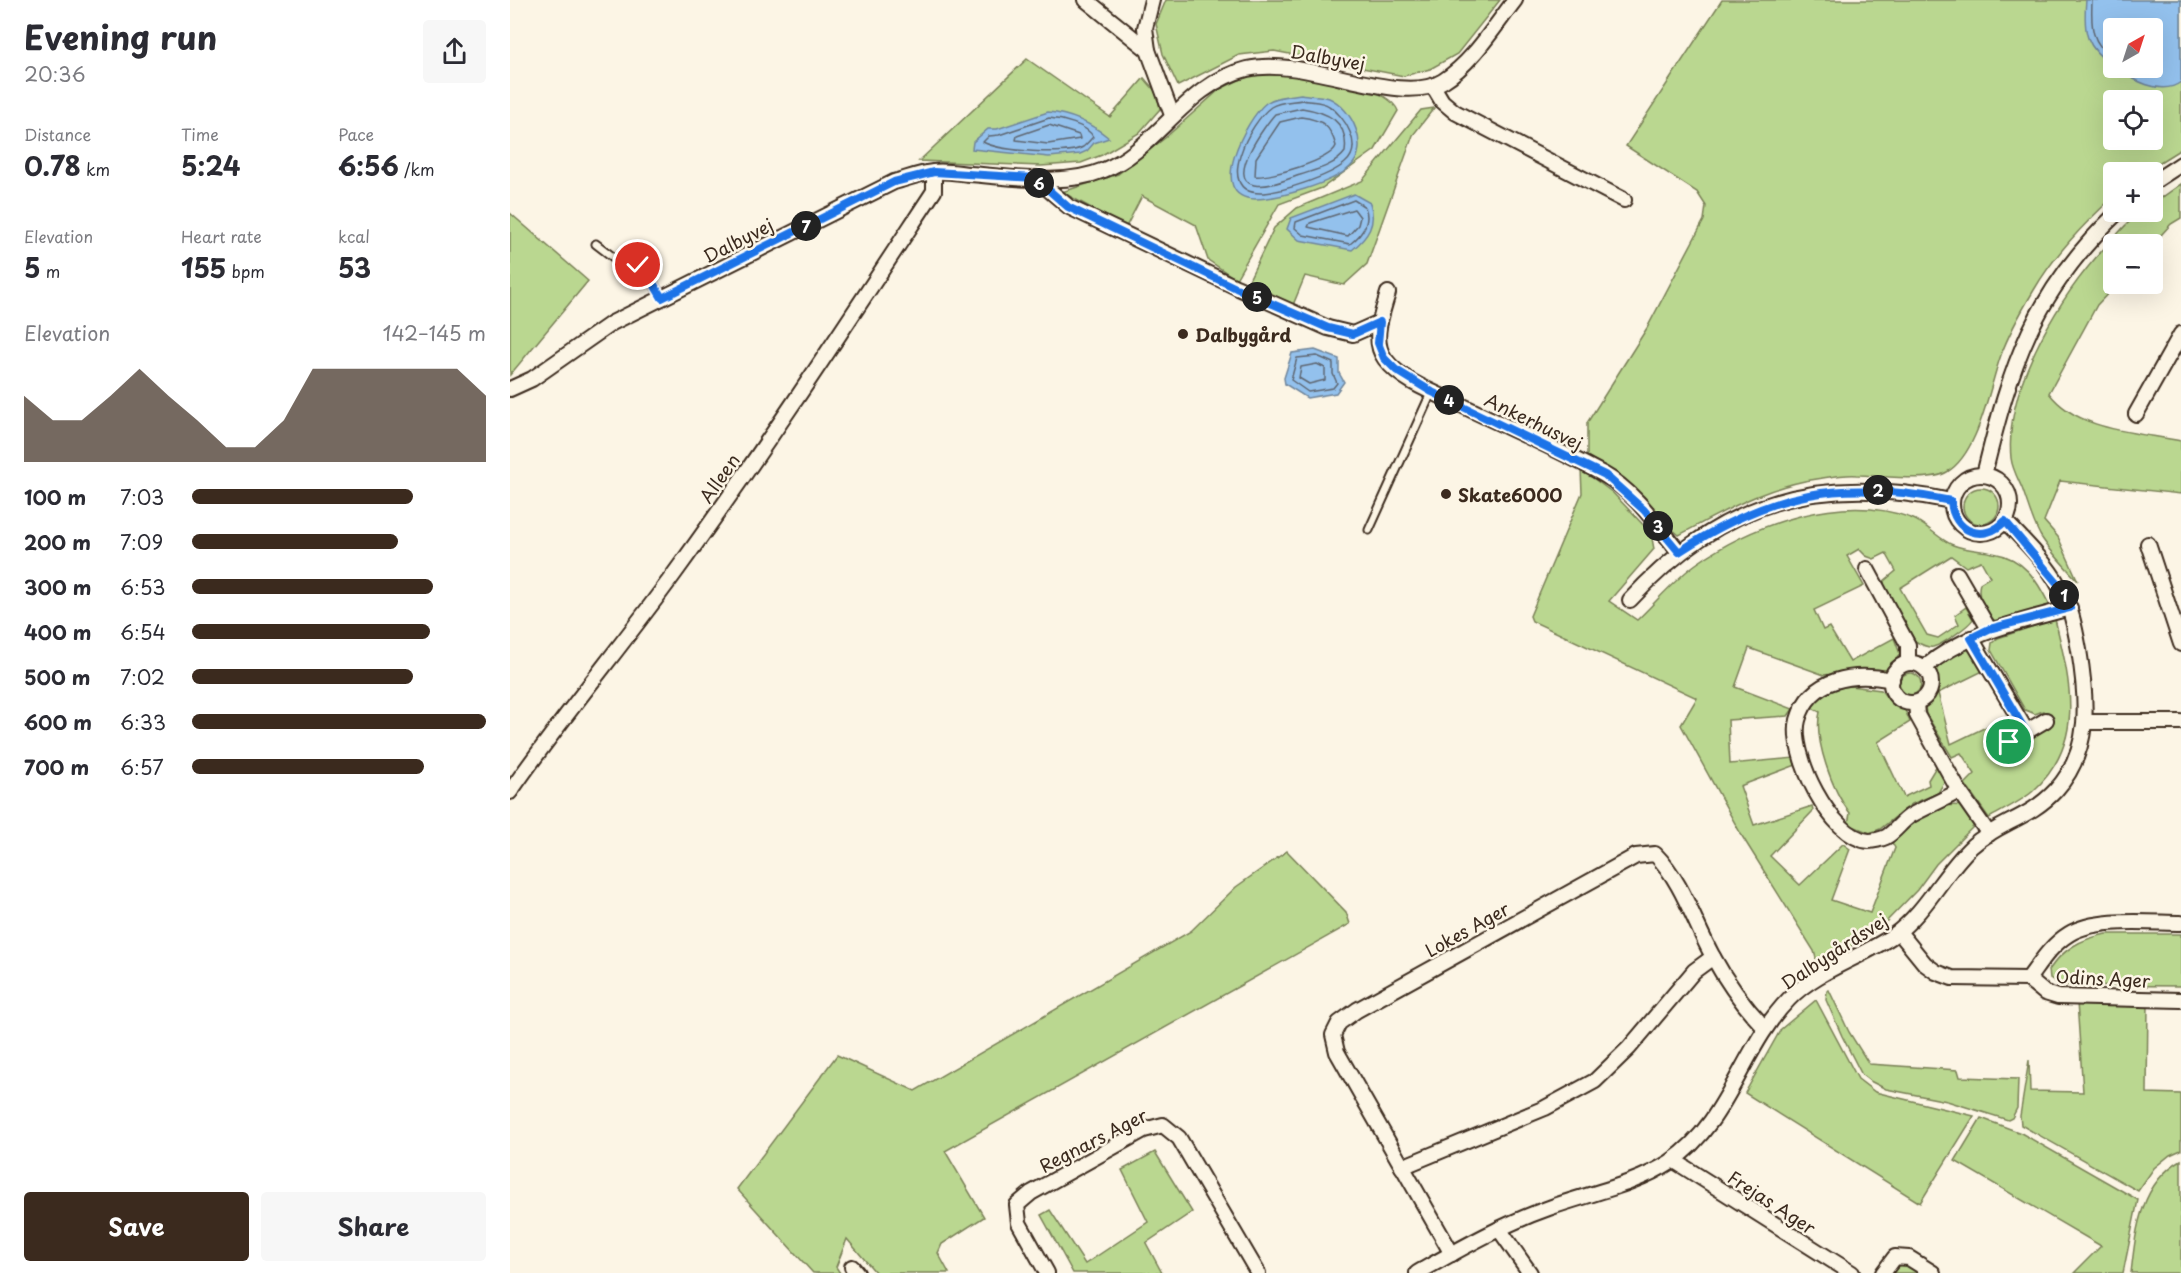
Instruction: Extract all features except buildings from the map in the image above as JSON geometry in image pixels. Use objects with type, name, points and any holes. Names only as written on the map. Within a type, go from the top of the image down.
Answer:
[{"type":"street","points":[[1086,0],[1148,50]]},
{"type":"street","points":[[1152,0],[1145,28],[1148,50],[1172,115]]},
{"type":"street","points":[[1515,0],[1470,57],[1444,81],[1433,86],[1442,101],[1455,112],[1624,200]]},
{"type":"street","name":"Dalbyvej","points":[[510,389],[532,379],[612,323],[894,182],[934,172],[1063,179],[1105,170],[1138,148],[1172,115],[1213,83],[1235,72],[1252,68],[1295,67],[1400,88],[1433,86]]},
{"type":"street","points":[[2163,176],[2181,164]]},
{"type":"street","name":"Alleen","points":[[510,792],[556,724],[674,574],[818,366],[934,191],[934,172]]},
{"type":"street","points":[[1035,178],[1068,207],[1236,288],[1328,328],[1353,334],[1380,322]]},
{"type":"street","points":[[1984,475],[2003,395],[2019,351],[2039,309],[2065,269],[2108,222]]},
{"type":"street","name":"Ankerhusvej","points":[[1388,293],[1380,322],[1378,343],[1384,358],[1396,370],[1432,392],[1605,475],[1644,510],[1679,552]]},
{"type":"street","points":[[2136,414],[2181,334]]},
{"type":"street","points":[[1984,475],[1992,477],[2006,488],[2010,504],[2005,521],[1990,532],[1970,532],[1955,520],[1951,501],[1954,492],[1966,478],[1984,475]]},
{"type":"street","points":[[1630,600],[1653,574],[1679,552],[1719,526],[1763,506],[1809,494],[1866,489],[1904,491],[1951,501]]},
{"type":"street","name":"Dalbygårdsvej","points":[[1417,1273],[1499,1228],[1548,1208],[1641,1179],[1673,1160],[1704,1130],[1729,1095],[1764,1027],[1791,997],[1812,981],[1870,952],[1899,932],[1919,914],[1952,867],[1989,834],[2023,818],[2059,787],[2072,767],[2081,745],[2086,722],[2086,693],[2070,608],[2058,584],[2005,521]]},
{"type":"street","points":[[2148,544],[2181,643]]},
{"type":"street","points":[[1868,569],[1908,645],[1908,663]]},
{"type":"street","points":[[1957,574],[1989,629]]},
{"type":"street","points":[[1924,668],[1940,654],[1989,629],[2070,608]]},
{"type":"street","points":[[1971,638],[2026,732]]},
{"type":"street","points":[[1908,663],[1924,668],[1930,676],[1930,690],[1922,700],[1908,703],[1896,697],[1891,687],[1893,674],[1899,667],[1908,663]]},
{"type":"street","points":[[1892,680],[1871,676],[1843,677],[1827,684],[1807,700],[1797,721],[1800,746],[1812,784],[1827,812],[1841,828],[1867,841],[1885,838],[1909,817],[1959,791]]},
{"type":"street","points":[[1916,703],[1917,716],[1959,791],[1989,834]]},
{"type":"street","points":[[2009,742],[2046,720]]},
{"type":"street","points":[[2086,722],[2181,722]]},
{"type":"street","name":"Lokes Ager","points":[[1452,1254],[1337,1052],[1333,1035],[1339,1023],[1357,1010],[1636,856],[1655,854],[1669,868],[1713,957],[1748,1011],[1764,1027]]},
{"type":"street","name":"Odins Ager","points":[[2181,923],[2087,926],[2070,933],[2050,949],[2028,979],[2044,993],[2058,997],[2181,1000]]},
{"type":"street","points":[[1899,932],[1925,964],[1952,978],[2028,979]]},
{"type":"street","points":[[1402,1167],[1545,1108],[1595,1081],[1629,1048],[1694,971],[1713,957]]},
{"type":"street","name":"Regnars Ager","points":[[1047,1273],[1019,1223],[1017,1205],[1030,1193],[1144,1131],[1163,1125],[1179,1138],[1258,1273]]},
{"type":"street","name":"Frejas Ager","points":[[1673,1160],[1852,1273]]},
{"type":"street","points":[[1499,1228],[1530,1273]]},
{"type":"street","points":[[1883,1273],[1895,1257],[1909,1258],[1933,1273]]},
{"type":"lane","points":[[596,244],[613,257],[638,265],[646,271],[662,298]]},
{"type":"lane","points":[[1369,530],[1432,392]]},
{"type":"green space","points":[[1166,0],[1500,0],[1457,54],[1430,69],[1404,76],[1274,51],[1239,55],[1178,86],[1163,54],[1156,24]]},
{"type":"green space","points":[[1722,0],[2181,0],[2181,149],[2160,162],[2103,162],[2103,207],[2060,252],[2029,298],[2001,355],[1975,435],[1958,463],[1947,472],[1917,478],[1847,475],[1798,482],[1745,501],[1679,535],[1630,486],[1587,456],[1587,423],[1647,328],[1704,220],[1706,206],[1697,192],[1626,146]]},
{"type":"green space","points":[[1027,59],[1110,117],[1144,78],[1157,93],[1160,109],[1139,133],[1102,155],[1081,163],[1041,166],[919,161]]},
{"type":"green space","points":[[1281,71],[1364,88],[1391,102],[1398,111],[1375,150],[1322,188],[1279,204],[1236,279],[1208,260],[1196,225],[1142,196],[1126,227],[1062,192],[1118,174],[1165,138],[1220,89],[1250,75]]},
{"type":"green space","points":[[1434,108],[1413,135],[1367,264],[1344,285],[1305,276],[1293,305],[1247,284],[1274,228],[1297,208],[1362,181],[1421,110]]},
{"type":"green space","points":[[2181,184],[2181,218],[2171,224],[2162,234],[2118,234],[2129,222],[2163,222],[2163,197]]},
{"type":"green space","points":[[510,213],[588,281],[510,375]]},
{"type":"green space","points":[[2103,250],[2103,294],[2107,294],[2097,305],[2049,393],[2061,406],[2092,423],[2127,432],[2181,441],[2181,494],[2060,481],[2044,521],[2058,537],[2078,581],[2053,553],[2035,524],[2014,470],[2011,458],[2011,429],[2027,370],[2041,340],[2057,311]]},
{"type":"green space","points":[[1581,469],[1613,493],[1651,533],[1654,549],[1609,601],[1637,620],[1696,564],[1719,549],[1771,525],[1799,516],[1828,511],[1856,509],[1884,511],[1911,518],[1953,545],[2013,560],[2028,572],[2040,587],[2050,606],[1997,622],[1985,611],[1980,600],[1980,583],[1990,577],[1981,561],[1966,567],[1951,556],[1900,588],[1927,635],[1938,638],[1959,624],[1955,615],[1966,607],[1973,619],[1949,639],[1937,646],[1928,647],[1915,641],[1884,588],[1884,581],[1896,571],[1886,553],[1874,559],[1866,556],[1859,549],[1847,556],[1864,586],[1814,610],[1823,630],[1829,627],[1850,662],[1894,638],[1900,654],[1890,668],[1880,674],[1849,672],[1824,675],[1749,648],[1735,687],[1793,709],[1788,716],[1728,720],[1730,764],[1795,758],[1796,765],[1740,786],[1754,825],[1812,806],[1813,811],[1770,856],[1800,885],[1843,844],[1850,849],[1831,900],[1870,913],[1895,848],[1890,839],[1932,810],[1952,805],[1962,806],[1974,826],[1936,864],[1917,890],[1883,925],[1859,942],[1817,962],[1814,951],[1742,836],[1681,725],[1697,698],[1532,621],[1530,616],[1582,493]]},
{"type":"green space","points":[[1981,488],[1994,493],[1999,506],[1994,519],[1981,524],[1968,519],[1963,506],[1968,493]]},
{"type":"green space","points":[[2055,619],[2069,688],[2070,710],[2061,753],[2049,773],[2032,792],[1989,818],[1965,784],[1975,774],[1961,753],[1952,757],[1926,714],[1925,706],[1932,693],[1939,665],[1963,647],[1972,652],[1985,670],[1938,693],[1951,744],[2009,716],[2010,726],[2001,735],[2009,748],[2051,723],[2043,711],[2035,714],[2025,710],[1991,650],[1992,643],[1998,638]]},
{"type":"green space","points":[[1910,673],[1918,676],[1921,684],[1918,692],[1910,695],[1902,692],[1899,684],[1902,676]]},
{"type":"green space","points":[[1850,686],[1881,690],[1891,703],[1905,710],[1910,722],[1878,742],[1904,797],[1929,785],[1928,780],[1937,765],[1945,781],[1938,793],[1912,804],[1880,829],[1870,833],[1848,824],[1850,813],[1831,779],[1822,750],[1819,736],[1820,712],[1810,707],[1829,690]]},
{"type":"green space","points":[[1287,851],[1346,912],[1350,924],[945,1151],[984,1217],[942,1244],[938,1253],[949,1273],[876,1273],[847,1239],[836,1267],[840,1273],[813,1273],[737,1189],[837,1055],[915,1091],[1191,931],[1236,887]]},
{"type":"green space","points":[[2106,934],[2181,934],[2181,986],[2060,985],[2050,978],[2049,970],[2060,956],[2081,942]]},
{"type":"green space","points":[[1829,990],[1849,1032],[1869,1064],[1958,1070],[1960,1077],[2018,1079],[2017,1108],[2012,1118],[2008,1120],[1947,1101],[1886,1089],[1870,1081],[1862,1075],[1842,1036],[1826,1000]]},
{"type":"green space","points":[[1816,1000],[1858,1079],[1875,1092],[1974,1116],[1920,1203],[1745,1093],[1781,1029]]},
{"type":"green space","points":[[2077,1002],[2148,1003],[2147,1093],[2181,1094],[2181,1150],[2170,1155],[2154,1168],[2138,1191],[2021,1125],[2020,1116],[2029,1060],[2030,1091],[2083,1092]]},
{"type":"green space","points":[[1981,1118],[2021,1133],[2138,1200],[2123,1273],[2074,1273],[2101,1246],[1955,1161]]},
{"type":"green space","points":[[1155,1152],[1192,1212],[1146,1243],[1162,1273],[1073,1273],[1041,1215],[1050,1210],[1085,1264],[1148,1222],[1122,1170]]},
{"type":"green space","points":[[2181,1160],[2181,1273],[2131,1273],[2138,1225],[2148,1195],[2167,1170]]},
{"type":"green space","points":[[1902,1264],[1913,1265],[1925,1273],[1891,1273]]},
{"type":"water","points":[[2086,0],[2181,0],[2181,82],[2165,88],[2147,85],[2132,78],[2163,78],[2163,18],[2103,18],[2103,58],[2088,39],[2085,22]]},
{"type":"water","points":[[1301,94],[1329,98],[1345,110],[1359,139],[1356,159],[1342,173],[1305,189],[1255,199],[1240,195],[1233,186],[1231,172],[1234,157],[1249,125],[1266,103]]},
{"type":"water","points":[[1048,112],[1080,121],[1109,138],[1094,143],[1087,151],[1080,154],[1049,157],[972,149],[973,142],[988,129],[997,129]]},
{"type":"water","points":[[1354,194],[1370,203],[1372,224],[1367,235],[1352,250],[1299,240],[1287,229],[1291,218]]},
{"type":"water","points":[[1315,350],[1339,359],[1339,373],[1344,382],[1336,393],[1307,398],[1285,384],[1284,378],[1292,353]]},
{"type":"place","name":"Dalbygård","points":[[1183,334]]},
{"type":"place","name":"Skate6000","points":[[1446,494]]},
{"type":"route","points":[[638,265],[646,271],[662,298],[894,182],[934,172],[1035,178],[1068,207],[1236,288],[1328,328],[1353,334],[1380,322],[1378,343],[1384,358],[1396,370],[1432,392],[1605,475],[1644,510],[1679,552],[1719,526],[1763,506],[1809,494],[1857,489],[1904,491],[1951,501],[1955,520],[1970,532],[1980,534],[1990,532],[1999,528],[2005,521],[2024,540],[2058,584],[2070,608],[1989,629],[1971,638],[2026,732],[2009,742]]}]
